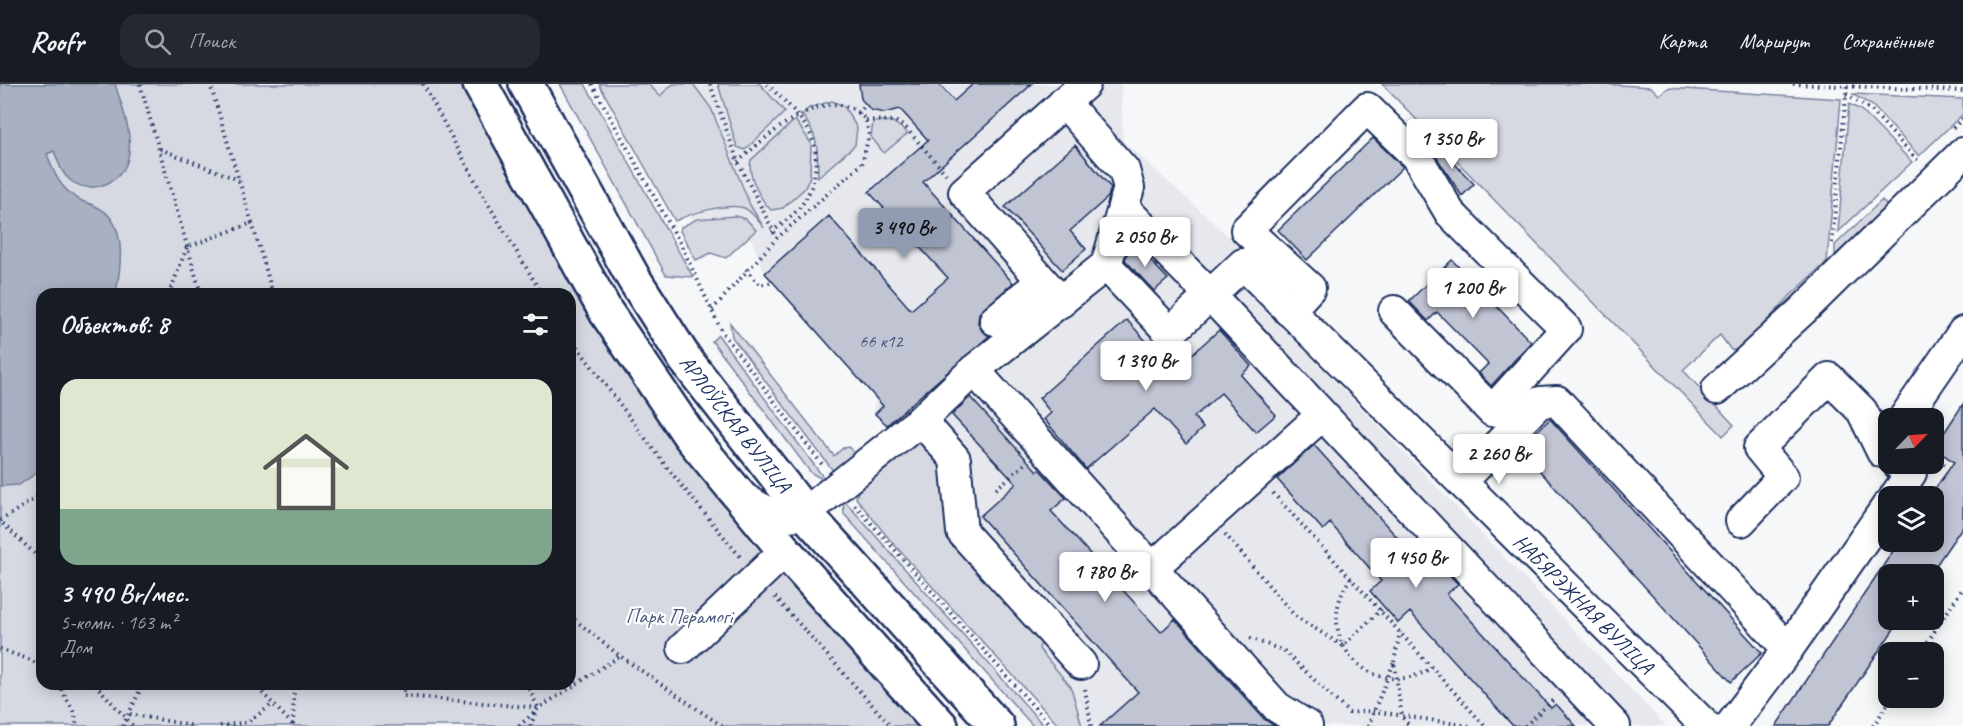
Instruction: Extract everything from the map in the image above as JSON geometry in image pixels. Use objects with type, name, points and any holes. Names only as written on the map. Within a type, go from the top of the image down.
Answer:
[{"type":"main road","name":"АРЛОЎСКАЯ ВУЛІЦА","points":[[480,84],[606,312],[690,436],[785,551],[941,726]]},
{"type":"main road","name":"АРЛОЎСКАЯ ВУЛІЦА","points":[[526,84],[634,279],[685,359],[805,513],[997,726]]},
{"type":"main road","points":[[496,113],[500,102],[517,97],[527,101],[541,113]]},
{"type":"street","points":[[995,321],[1106,265],[1129,188],[1124,170],[1075,93],[964,192],[1051,291]]},
{"type":"street","points":[[1289,311],[1310,288],[1246,230],[1367,108],[1417,157],[1450,213],[1566,329],[1492,411],[1394,311]]},
{"type":"street","points":[[1717,389],[1803,310],[1963,153]]},
{"type":"street","points":[[1123,207],[1210,295],[1321,416],[1615,726]]},
{"type":"street","name":"НАБЯРЭЖНАЯ ВУЛІЦА","points":[[1210,295],[1243,264],[1706,726]]},
{"type":"street","points":[[1106,265],[1170,333],[1210,295]]},
{"type":"street","points":[[736,493],[761,509],[776,514],[790,518],[805,513],[921,420],[974,370],[1051,291]]},
{"type":"street","points":[[1911,408],[1963,332]]},
{"type":"street","points":[[974,370],[1277,707],[1307,726]]},
{"type":"street","points":[[1741,521],[1783,477],[1759,448],[1829,378],[1862,411],[1878,436]]},
{"type":"street","points":[[1462,481],[1540,402],[1557,401],[1788,649]]},
{"type":"street","points":[[1152,568],[1321,416]]},
{"type":"street","points":[[921,420],[955,459],[962,532],[1081,664]]},
{"type":"street","points":[[1730,726],[1788,649],[1878,519]]},
{"type":"street","points":[[683,648],[785,551]]},
{"type":"path","points":[[140,84],[199,288]]},
{"type":"path","points":[[210,84],[271,288]]},
{"type":"path","points":[[423,84],[484,197],[538,288]]},
{"type":"path","points":[[592,84],[682,247],[722,332],[839,487],[1051,726]]},
{"type":"path","points":[[710,84],[738,162],[777,238]]},
{"type":"path","points":[[767,84],[794,111],[812,136],[816,150],[816,166],[811,186],[801,206],[772,232]]},
{"type":"path","points":[[1793,84],[1963,91]]},
{"type":"path","points":[[1840,236],[1832,244],[1847,85]]},
{"type":"path","points":[[1846,95],[1870,110],[1918,160],[1911,168]]},
{"type":"path","points":[[712,310],[746,269],[777,238],[862,164],[868,135],[866,120],[852,103],[839,98]]},
{"type":"path","points":[[859,113],[865,105]]},
{"type":"path","points":[[738,162],[794,111],[804,106]]},
{"type":"path","points":[[866,120],[895,121],[906,128],[949,177]]},
{"type":"path","points":[[159,148],[239,180]]},
{"type":"path","points":[[171,288],[187,247],[252,223]]},
{"type":"path","points":[[746,269],[760,285],[773,282]]},
{"type":"path","points":[[576,345],[665,465],[758,578],[891,726]]},
{"type":"path","points":[[1944,464],[1950,468]]},
{"type":"path","points":[[1268,487],[1382,609],[1485,726]]},
{"type":"path","points":[[36,499],[0,520],[36,556]]},
{"type":"path","points":[[1221,529],[1295,616],[1343,646],[1361,667],[1386,678],[1395,679],[1418,675],[1432,668]]},
{"type":"path","points":[[1343,646],[1337,629],[1337,611],[1342,594],[1351,578]]},
{"type":"path","points":[[1928,642],[1963,588]]},
{"type":"path","points":[[1343,646],[1382,609]]},
{"type":"path","points":[[576,621],[620,656],[722,726]]},
{"type":"path","points":[[1400,632],[1394,662],[1403,726]]},
{"type":"path","points":[[1243,636],[1284,651],[1348,713],[1372,711],[1470,726]]},
{"type":"path","points":[[0,649],[6,649],[36,664]]},
{"type":"path","points":[[576,684],[620,656]]},
{"type":"path","points":[[1368,726],[1372,711],[1394,662]]},
{"type":"path","points":[[1081,664],[1091,726]]},
{"type":"path","points":[[62,690],[75,715],[77,726]]},
{"type":"path","points":[[100,690],[133,726]]},
{"type":"path","points":[[123,726],[140,690]]},
{"type":"path","points":[[260,690],[294,726]]},
{"type":"path","points":[[294,690],[294,726]]},
{"type":"path","points":[[404,690],[404,696],[538,708]]},
{"type":"path","points":[[529,690],[538,708]]},
{"type":"path","points":[[519,726],[538,708],[566,690]]},
{"type":"path","points":[[1525,726],[1561,691]]},
{"type":"path","points":[[220,726],[248,722],[273,704]]},
{"type":"path","points":[[530,726],[538,708]]},
{"type":"path","points":[[1873,726],[1885,708]]},
{"type":"path","points":[[130,714],[194,726]]},
{"type":"path","points":[[1402,717],[1410,726]]},
{"type":"shaded area","points":[[621,84],[1121,84],[1123,141],[1267,271],[1248,290],[1666,726],[1059,726],[890,540],[892,430],[873,412],[875,398],[765,273],[746,227],[698,231]]},
{"type":"green space","name":"Парк Перамогі","points":[[0,84],[467,84],[556,249],[919,726],[0,726]]},
{"type":"green space","points":[[560,84],[585,84],[693,277],[666,275]]},
{"type":"green space","points":[[599,84],[648,84],[660,96],[673,84],[693,84],[711,108],[750,205],[764,228],[750,212],[737,207],[709,210],[675,221]]},
{"type":"green space","points":[[718,84],[760,84],[785,112],[745,150],[737,147]]},
{"type":"green space","points":[[1382,84],[1602,84],[1651,87],[1659,95],[1668,88],[1841,99],[1827,262],[1790,296],[1740,350],[1731,350],[1720,335],[1683,370],[1734,425],[1723,436]]},
{"type":"green space","points":[[1852,94],[1963,99],[1963,114],[1919,156],[1873,106]]},
{"type":"green space","points":[[832,101],[844,106],[857,128],[855,145],[818,177],[815,137],[802,115],[809,108]]},
{"type":"green space","points":[[1849,104],[1861,110],[1912,162],[1838,232]]},
{"type":"green space","points":[[795,120],[811,143],[810,176],[805,188],[783,208],[771,210],[755,186],[751,173],[751,160]]},
{"type":"green space","points":[[873,122],[893,122],[908,133],[884,153],[871,137]]},
{"type":"green space","points":[[1882,200],[1888,207],[1835,255],[1835,245]]},
{"type":"green space","points":[[735,216],[746,219],[756,230],[726,258],[711,253],[696,260],[680,231],[681,227],[697,219]]},
{"type":"green space","points":[[730,323],[834,456],[843,448],[849,447],[857,456],[834,472],[732,337]]},
{"type":"green space","points":[[718,335],[826,481],[811,473],[712,341]]},
{"type":"green space","points":[[918,438],[938,447],[956,538],[1043,635],[1039,649],[1071,687],[1082,726],[1059,726],[890,540],[856,498],[860,485]]},
{"type":"green space","points":[[843,499],[1044,726],[1033,726],[844,514]]},
{"type":"water","points":[[0,84],[115,84],[129,133],[127,162],[117,177],[102,185],[85,187],[67,177],[54,151],[47,154],[64,187],[75,197],[104,211],[115,225],[120,244],[117,288],[36,288],[36,473],[19,485],[1,486]]},
{"type":"building","points":[[859,84],[939,84],[954,101],[973,84],[1032,84],[923,182],[1013,283],[979,313],[978,323],[982,331],[989,336],[887,425],[875,414],[883,406],[765,273],[829,216],[911,310],[948,278],[869,192],[928,140],[900,109],[884,113],[871,110],[861,99]]},
{"type":"building","points":[[1373,138],[1403,167],[1307,260],[1278,230]]},
{"type":"building","points":[[1431,139],[1474,184],[1462,196],[1427,143]]},
{"type":"building","points":[[1075,145],[1111,188],[1108,197],[1070,231],[1086,249],[1062,270],[1005,207]]},
{"type":"building","points":[[1131,241],[1168,279],[1154,291],[1125,260]]},
{"type":"building","points":[[1452,260],[1531,342],[1491,386],[1479,373],[1488,364],[1437,312],[1428,321],[1409,301]]},
{"type":"building","points":[[1127,320],[1173,371],[1219,330],[1251,366],[1241,375],[1276,415],[1256,432],[1221,393],[1194,417],[1203,428],[1186,444],[1155,409],[1086,469],[1044,419],[1051,413],[1039,398]]},
{"type":"building","points":[[970,397],[1037,471],[1039,469],[1066,498],[1051,511],[1161,632],[1175,619],[1264,719],[1275,726],[1100,726],[1138,692],[980,516],[1016,484],[952,415]]},
{"type":"building","points":[[1963,404],[1963,526],[1937,564],[1884,564],[1892,552],[1944,552],[1944,486],[1937,486],[1954,462],[1944,455],[1944,433]]},
{"type":"building","points":[[1550,419],[1762,653],[1731,682],[1519,448]]},
{"type":"building","points":[[1314,445],[1423,566],[1433,557],[1458,584],[1447,594],[1551,708],[1556,704],[1576,726],[1513,726],[1410,612],[1398,623],[1370,591],[1381,581],[1330,523],[1323,530],[1277,479]]},
{"type":"building","points":[[1878,573],[1878,630],[1893,630],[1885,642],[1878,642],[1878,652],[1828,726],[1776,726]]}]
